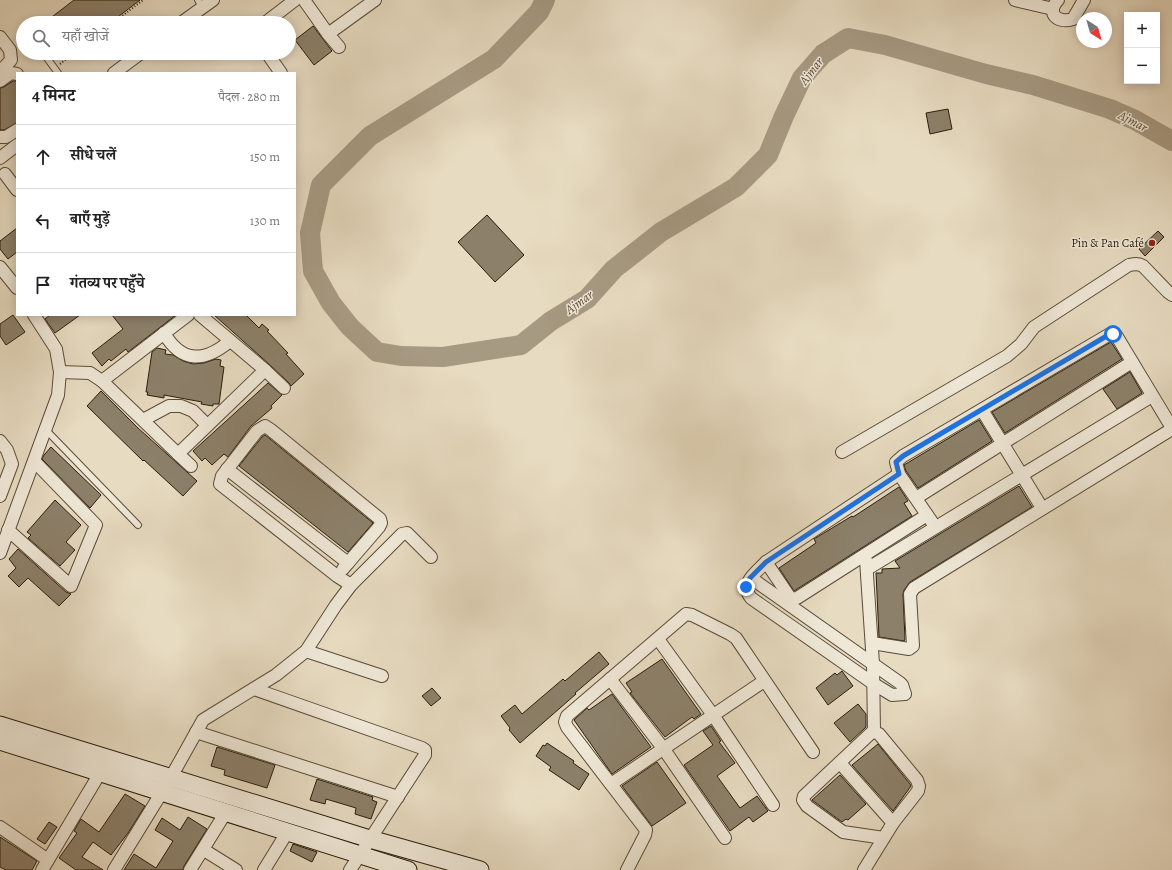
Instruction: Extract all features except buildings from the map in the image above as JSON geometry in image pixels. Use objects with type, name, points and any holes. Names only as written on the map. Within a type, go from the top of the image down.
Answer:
[{"type":"street","points":[[188,16],[200,4],[213,0]]},
{"type":"street","points":[[274,16],[295,0]]},
{"type":"street","points":[[304,0],[339,47]]},
{"type":"street","points":[[328,34],[375,0]]},
{"type":"street","points":[[1014,0],[1055,5],[1054,14],[1057,19],[1062,21],[1073,19],[1084,0]]},
{"type":"street","points":[[0,37],[10,50],[11,60],[0,72]]},
{"type":"street","points":[[115,72],[132,60]]},
{"type":"street","points":[[272,60],[280,72]]},
{"type":"street","points":[[0,81],[10,74],[16,74]]},
{"type":"street","points":[[0,137],[6,137],[16,131]]},
{"type":"street","points":[[0,158],[16,146]]},
{"type":"street","points":[[5,174],[16,189]]},
{"type":"street","points":[[842,452],[1007,356],[1021,344],[1034,327],[1129,265],[1135,264],[1143,266],[1168,292],[1172,294]]},
{"type":"street","points":[[0,267],[16,287]]},
{"type":"street","points":[[0,553],[58,395],[60,372],[56,349],[35,316]]},
{"type":"street","points":[[102,381],[187,316]]},
{"type":"street","points":[[201,316],[284,388]]},
{"type":"street","points":[[164,333],[170,344],[178,351],[189,356],[200,357],[211,355],[220,350],[230,341]]},
{"type":"street","points":[[872,643],[909,649],[913,646],[910,594],[914,588],[1172,429],[1116,335],[1110,334],[903,456],[896,462],[899,474],[935,526]]},
{"type":"street","points":[[916,498],[1132,362]]},
{"type":"street","points":[[178,454],[265,370]]},
{"type":"street","points":[[60,372],[90,373],[102,381],[191,466]]},
{"type":"street","points":[[867,569],[935,526],[1152,396]]},
{"type":"street","points":[[143,420],[169,406],[181,406],[193,410],[207,425]]},
{"type":"street","points":[[982,410],[1042,508]]},
{"type":"street","points":[[337,576],[378,527],[381,523],[380,519],[265,426],[257,431],[227,469],[222,476],[220,484],[337,576],[351,585]]},
{"type":"street","points":[[0,441],[7,450],[12,464],[0,496]]},
{"type":"street","points":[[8,530],[71,586],[96,525],[34,462]]},
{"type":"street","points":[[227,469],[348,563]]},
{"type":"street","points":[[750,578],[900,683],[904,694],[892,695],[874,684],[751,598],[747,593],[746,587],[750,578],[766,562],[899,474]]},
{"type":"street","points":[[766,562],[789,596],[793,599],[797,598],[927,515]]},
{"type":"street","points":[[378,527],[390,536]]},
{"type":"street","points":[[114,870],[166,785],[203,720],[276,675],[306,651],[351,585],[402,534],[406,533],[431,557]]},
{"type":"street","points":[[866,555],[874,664],[874,732]]},
{"type":"street","points":[[780,618],[790,605]]},
{"type":"street","points":[[627,870],[645,835],[646,830],[567,727],[565,722],[567,716],[686,614],[692,615],[736,638],[813,752]]},
{"type":"street","points":[[658,639],[713,715],[773,805]]},
{"type":"street","points":[[306,651],[382,676]]},
{"type":"street","points":[[610,679],[663,748],[725,838]]},
{"type":"street","points":[[611,784],[764,681]]},
{"type":"street","points":[[254,689],[422,748],[426,752],[350,870]]},
{"type":"street","points":[[0,725],[166,785],[226,812],[360,855],[378,866],[408,870]]},
{"type":"street","points":[[196,732],[398,797]]},
{"type":"street","points":[[874,732],[871,733],[804,796],[803,800],[812,810],[843,832],[884,838]]},
{"type":"street","points":[[864,870],[893,823],[918,791],[918,783],[879,734],[874,732]]},
{"type":"street","points":[[0,741],[100,773],[166,785],[389,844],[480,870]]},
{"type":"street","points":[[840,763],[893,823]]},
{"type":"street","points":[[0,827],[45,865],[100,773]]},
{"type":"street","points":[[190,870],[204,850],[226,812]]},
{"type":"street","points":[[264,870],[288,831]]},
{"type":"street","points":[[378,866],[389,844]]},
{"type":"street","points":[[204,850],[236,870]]},
{"type":"lane","points":[[49,60],[57,70]]},
{"type":"lane","points":[[46,430],[138,525]]},
{"type":"path","points":[[122,16],[143,0]]},
{"type":"path","points":[[57,70],[67,60]]},
{"type":"waterway","name":"Ajmar","points":[[545,0],[539,12],[494,59],[370,136],[321,185],[310,233],[313,271],[331,303],[350,327],[377,352],[401,356],[443,357],[521,345],[551,321],[587,299],[614,269],[661,232],[736,187],[768,155],[802,78],[823,54],[848,38],[885,45],[986,74],[1033,85],[1110,109],[1135,120],[1172,141]]},
{"type":"place","name":"Pin & Pan Café","points":[[1152,243]]},
{"type":"route","points":[[746,587],[750,578],[766,562],[899,474],[896,462],[903,456],[1110,334],[1113,334]]}]
